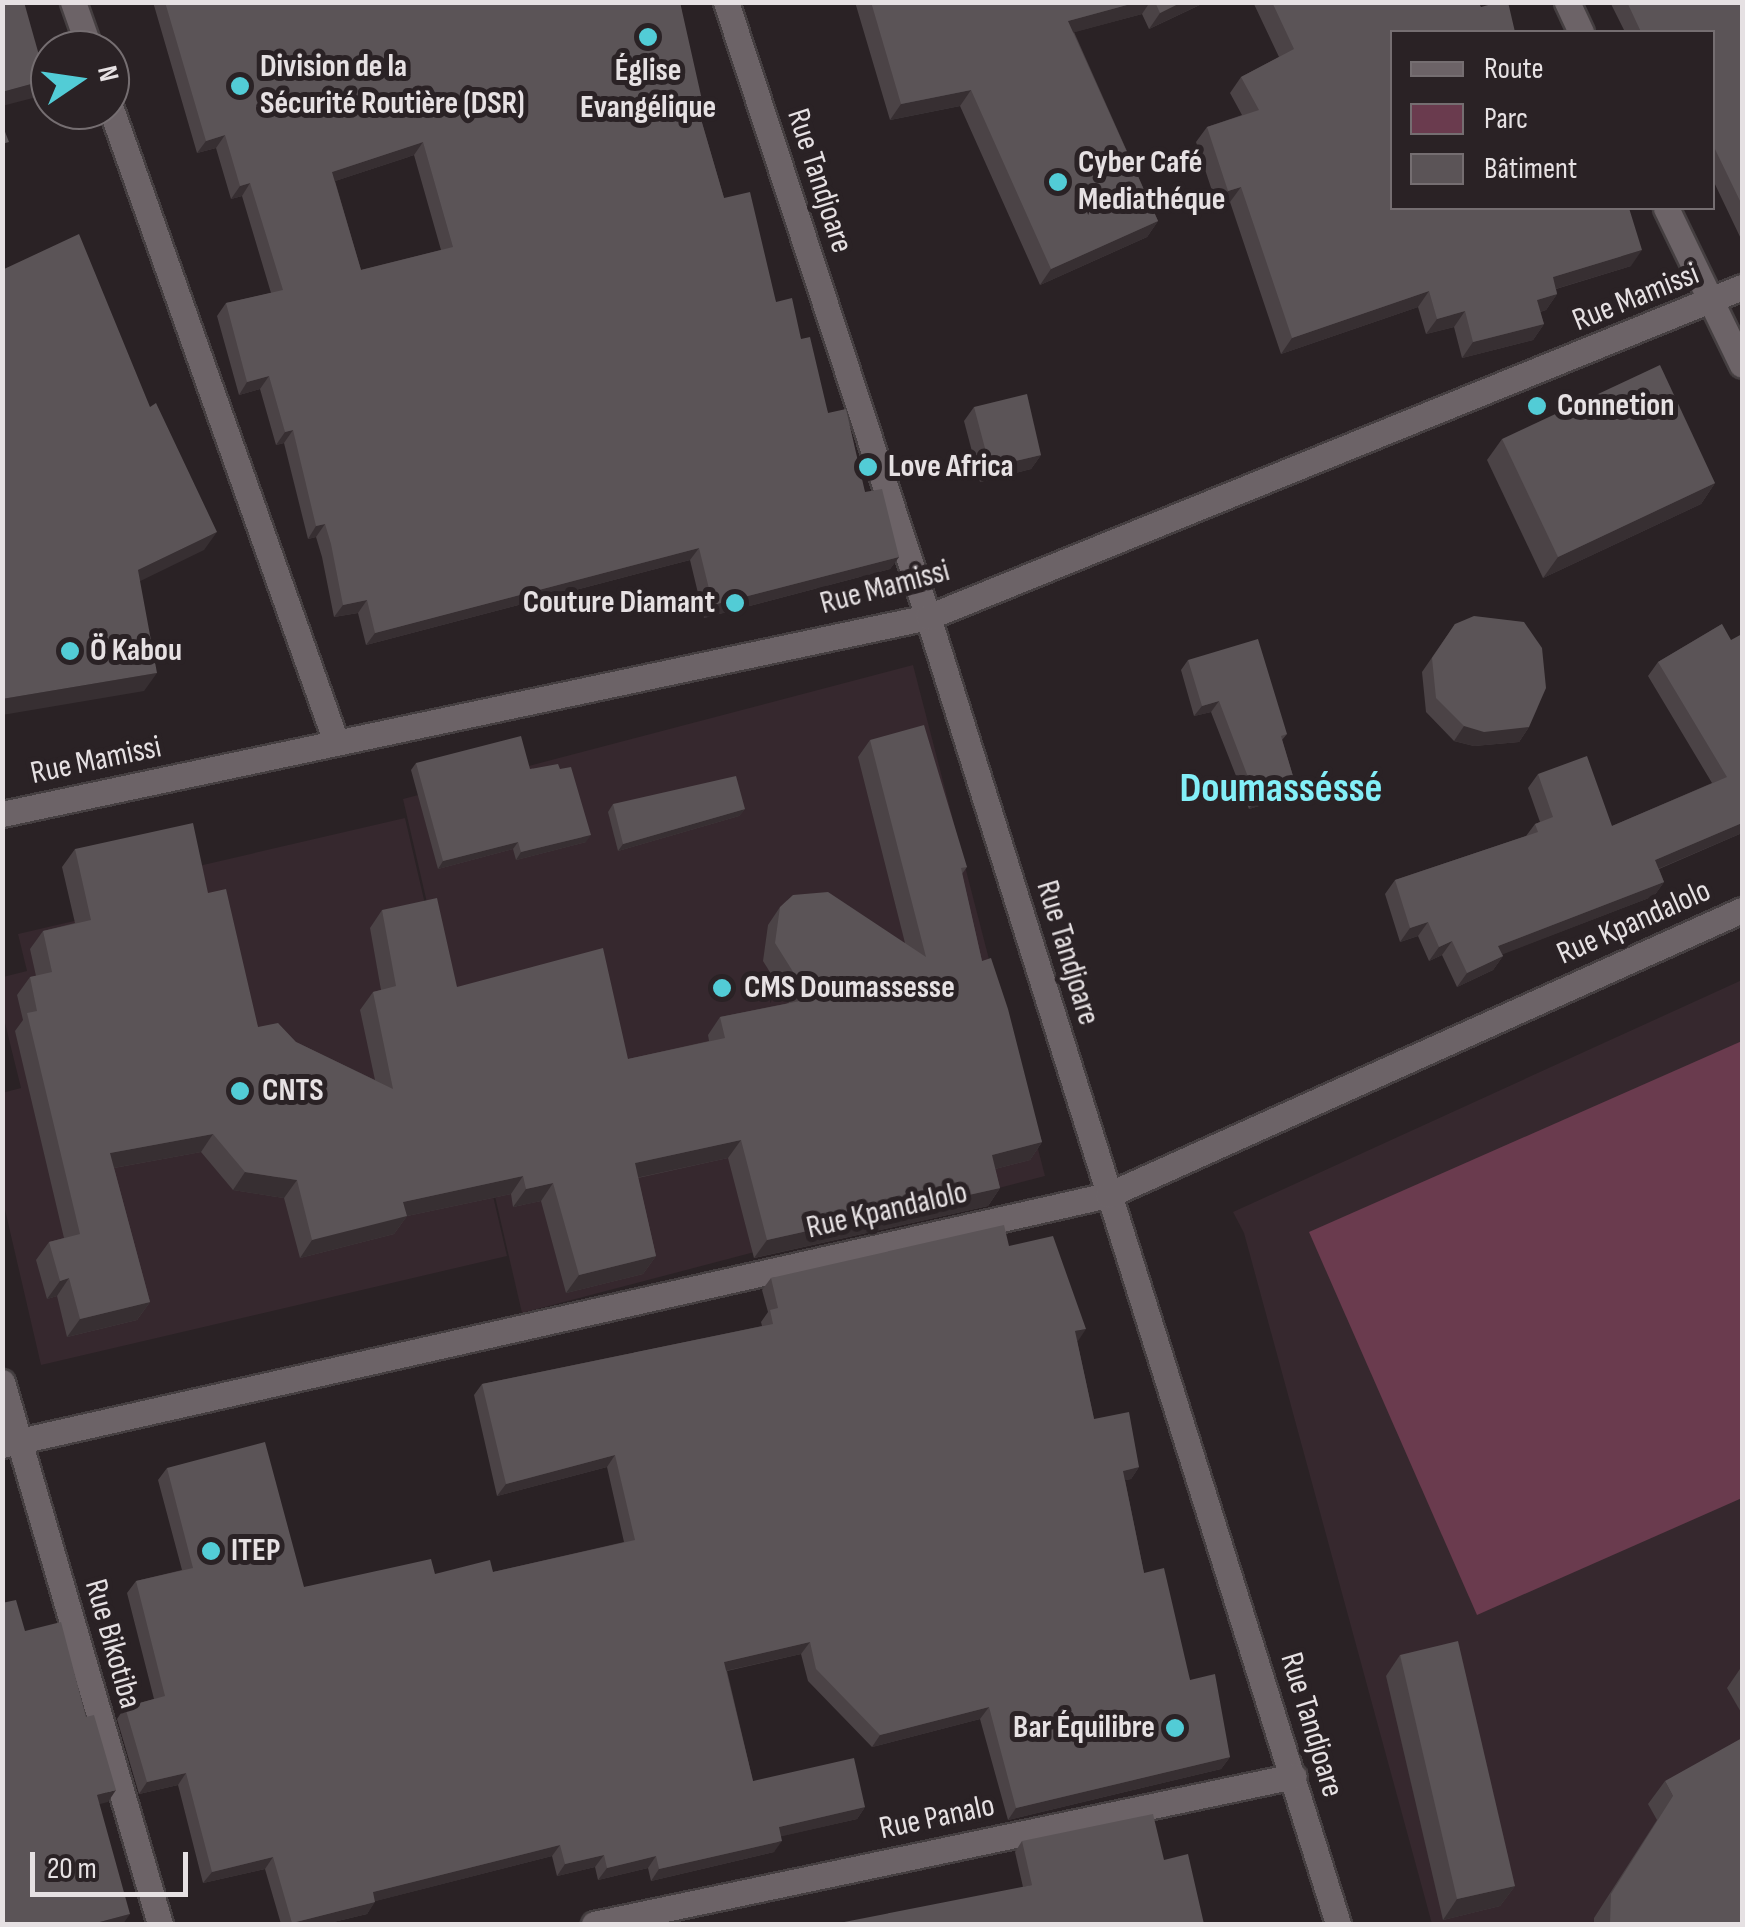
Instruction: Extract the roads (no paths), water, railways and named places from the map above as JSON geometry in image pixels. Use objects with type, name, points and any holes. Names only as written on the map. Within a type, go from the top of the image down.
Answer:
[{"type":"street","points":[[73,2],[83,30]]},
{"type":"street","name":"Rue Tandjoare","points":[[726,2],[928,617],[1338,1924]]},
{"type":"street","points":[[1566,2],[1580,30]]},
{"type":"street","points":[[119,130],[336,742]]},
{"type":"street","points":[[1667,210],[1742,365]]},
{"type":"street","name":"Rue Mamissi","points":[[2,814],[928,617],[1712,303],[1742,287]]},
{"type":"street","name":"Rue Kpandalolo","points":[[11,1443],[1108,1195],[1742,910]]},
{"type":"street","name":"Rue Bikotiba","points":[[2,1382],[11,1443],[160,1924]]},
{"type":"street","name":"Rue Panalo","points":[[594,1924],[1294,1776]]},
{"type":"place","name":"Église Evangélique","points":[[648,37]]},
{"type":"place","name":"Division de la Sécurité Routière (DSR)","points":[[240,86]]},
{"type":"place","name":"Cyber Café Mediathéque","points":[[1058,182]]},
{"type":"place","name":"Connetion","points":[[1537,406]]},
{"type":"place","name":"Love Africa","points":[[868,467]]},
{"type":"place","name":"Couture Diamant","points":[[735,603]]},
{"type":"place","name":"Ö Kabou","points":[[70,651]]},
{"type":"place","name":"CMS Doumassesse","points":[[722,988]]},
{"type":"place","name":"CNTS","points":[[240,1091]]},
{"type":"place","name":"ITEP","points":[[211,1551]]},
{"type":"place","name":"Bar Équilibre","points":[[1175,1728]]},
{"type":"district","name":"Doumasséssé","points":[[1281,789]]}]
